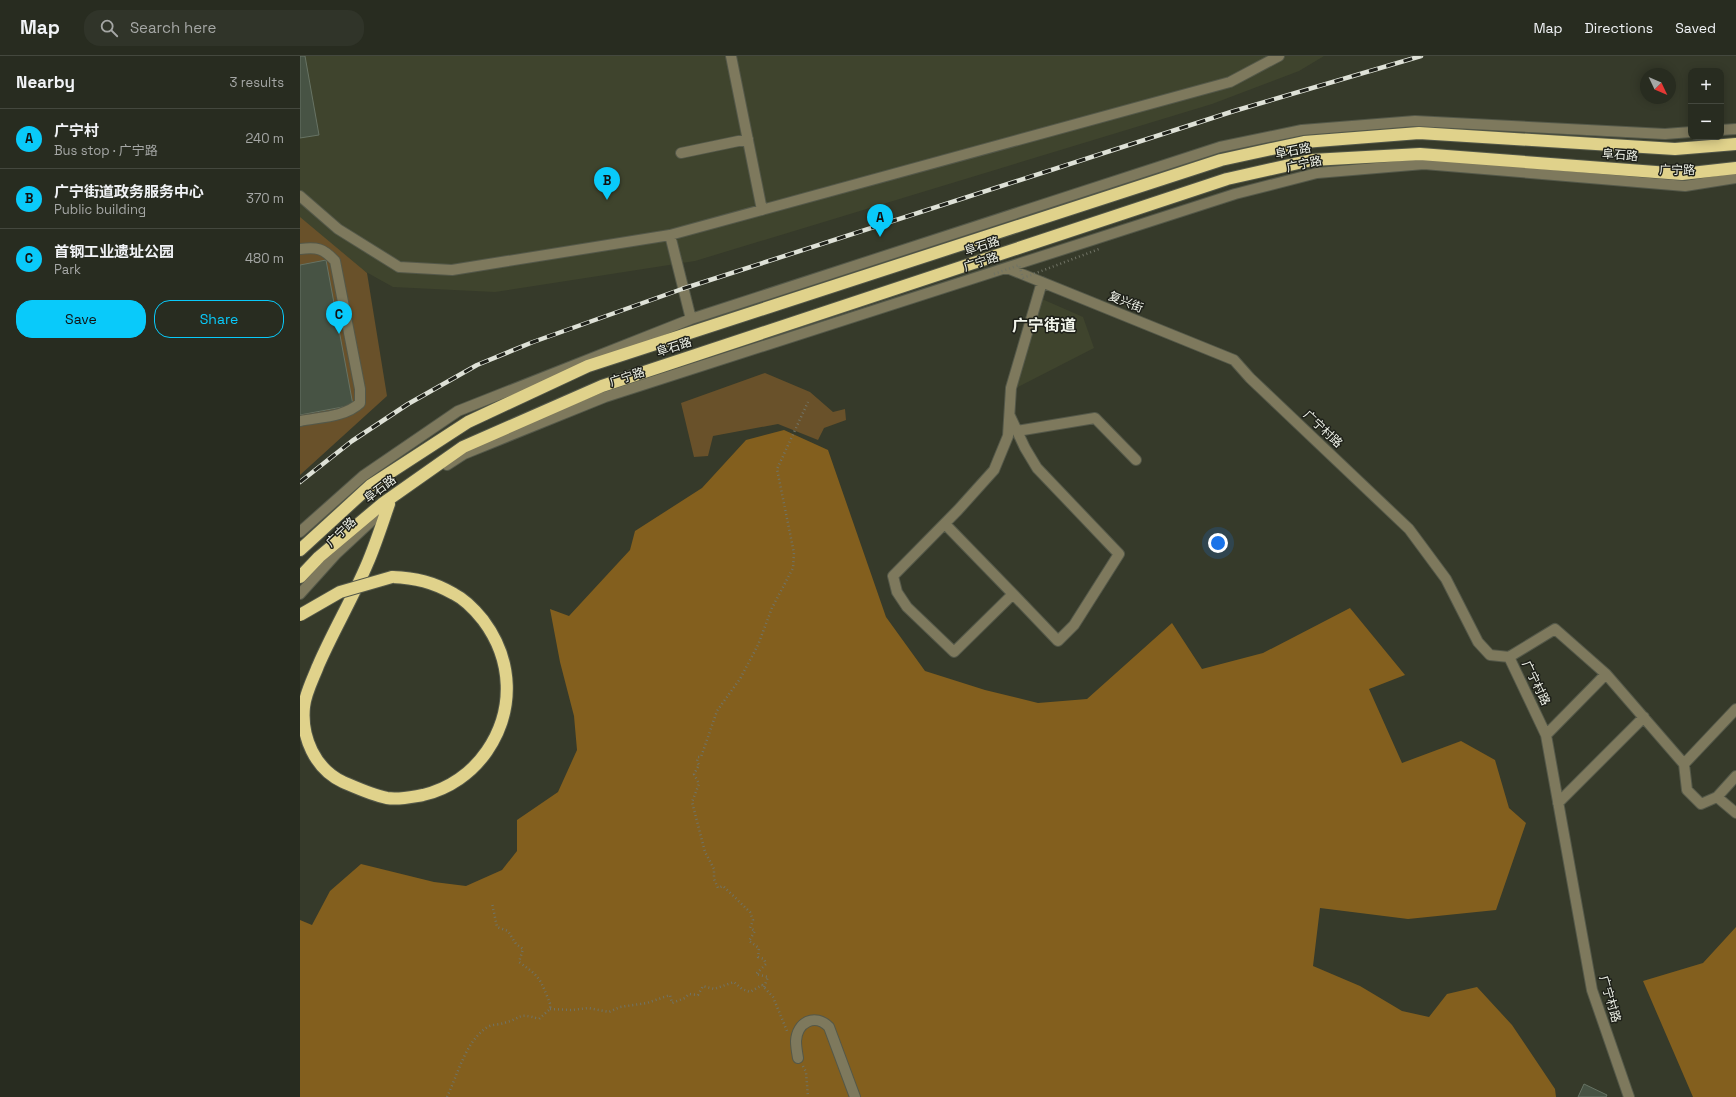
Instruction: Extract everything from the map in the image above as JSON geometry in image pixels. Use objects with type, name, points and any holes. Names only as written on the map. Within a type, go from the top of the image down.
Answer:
[{"type":"highway","name":"阜石路","points":[[300,550],[371,485],[468,422],[588,366],[1221,160],[1304,142],[1419,133],[1675,149],[1736,144]]},
{"type":"highway","name":"阜石路","points":[[300,578],[319,557],[382,504],[463,447],[602,386],[1227,179],[1312,160],[1420,154],[1682,174],[1736,168]]},
{"type":"highway","points":[[300,615],[340,592],[392,577],[417,578],[439,586],[455,594],[466,602],[489,628],[499,646],[506,665],[508,694],[502,722],[494,741],[479,762],[463,776],[443,789],[408,798],[388,798],[362,791],[335,778],[318,761],[308,744],[304,728],[304,706],[313,679],[368,562],[389,504]]},
{"type":"street","points":[[731,56],[762,210]]},
{"type":"street","points":[[300,196],[338,229],[399,267],[452,270],[670,235],[1230,82],[1279,56]]},
{"type":"street","points":[[300,532],[363,476],[458,411],[691,319],[1220,147],[1302,130],[1415,121],[1665,134],[1688,132]]},
{"type":"street","points":[[1724,130],[1736,129]]},
{"type":"street","points":[[681,153],[748,140]]},
{"type":"street","name":"广宁路","points":[[300,594],[337,553],[389,504],[464,454],[606,397],[1235,194],[1317,173],[1424,164],[1685,186],[1736,178]]},
{"type":"street","points":[[670,235],[691,319]]},
{"type":"street","points":[[300,249],[320,248],[328,252],[335,261],[360,390],[360,403],[353,409],[340,414],[300,421]]},
{"type":"street","name":"复兴街","points":[[1007,268],[1234,360]]},
{"type":"street","points":[[1013,594],[954,652],[907,607],[897,592],[893,576],[994,470],[1008,436],[1010,388],[1042,282]]},
{"type":"street","name":"广宁村路","points":[[1234,360],[1250,378],[1409,528],[1446,579],[1478,642],[1490,655],[1509,656],[1546,735],[1592,990],[1629,1097]]},
{"type":"street","points":[[944,524],[1058,641],[1074,626],[1119,554],[1037,468],[1010,416]]},
{"type":"street","points":[[1017,431],[1096,418],[1136,460]]},
{"type":"street","points":[[1509,656],[1555,629],[1606,674],[1684,764],[1687,790],[1701,804],[1716,796],[1736,776]]},
{"type":"street","points":[[1546,735],[1606,674]]},
{"type":"street","points":[[1684,764],[1736,709]]},
{"type":"street","points":[[1558,803],[1644,717]]},
{"type":"street","points":[[1716,796],[1736,813]]},
{"type":"street","points":[[798,1058],[796,1041],[798,1030],[804,1022],[815,1019],[823,1022],[829,1027],[855,1097]]},
{"type":"path","points":[[994,274],[1018,265],[1023,278],[1099,250]]},
{"type":"path","points":[[764,987],[768,977],[756,974],[766,964],[764,959],[758,957],[759,948],[749,941],[755,931],[750,928],[753,920],[750,912],[723,886],[718,888],[714,879],[714,869],[705,852],[692,802],[699,784],[694,774],[699,765],[697,761],[698,757],[702,757],[718,711],[740,679],[758,645],[772,608],[793,568],[794,552],[777,470],[808,402]]},
{"type":"path","points":[[447,1097],[474,1040],[488,1027],[506,1023],[517,1017],[526,1015],[539,1019],[550,1009],[551,1004],[543,984],[535,973],[519,962],[523,949],[516,944],[508,931],[497,927],[492,903]]},
{"type":"path","points":[[550,1009],[572,1010],[588,1008],[609,1012],[620,1006],[647,1002],[670,995],[672,1003],[685,998],[689,994],[698,995],[703,986],[714,989],[734,982],[742,989],[750,992],[762,985],[773,997],[790,1037]]},
{"type":"path","points":[[798,1058],[806,1072],[808,1097]]},
{"type":"shaded area","points":[[300,56],[1324,56],[1299,71],[1212,104],[695,261],[495,292],[393,287],[341,258],[300,220]]},
{"type":"shaded area","points":[[300,217],[367,273],[387,396],[300,475]]},
{"type":"shaded area","points":[[1042,299],[1083,317],[1094,348],[1016,388]]},
{"type":"shaded area","points":[[765,373],[810,392],[833,412],[845,409],[846,420],[824,428],[818,440],[778,424],[713,436],[708,456],[694,457],[681,403]]},
{"type":"shaded area","points":[[784,430],[828,450],[886,617],[925,671],[985,690],[1038,703],[1087,699],[1172,623],[1202,669],[1263,653],[1350,608],[1405,675],[1369,689],[1402,763],[1461,741],[1495,760],[1509,808],[1526,823],[1496,910],[1408,919],[1320,908],[1313,966],[1360,986],[1402,1011],[1429,1017],[1447,994],[1477,987],[1512,1025],[1555,1089],[1556,1097],[300,1097],[300,920],[312,925],[330,891],[361,864],[434,882],[466,886],[502,870],[517,851],[517,820],[558,792],[577,750],[574,716],[560,662],[550,609],[569,616],[630,550],[635,531],[702,488],[746,440]]},
{"type":"shaded area","points":[[1736,927],[1736,1097],[1693,1097],[1643,981],[1703,963]]},
{"type":"building","points":[[300,56],[305,56],[319,135],[300,138]]},
{"type":"building","points":[[326,260],[353,405],[300,415],[300,265]]},
{"type":"building","points":[[1584,1084],[1607,1095],[1606,1097],[1578,1097]]},
{"type":"railway","points":[[300,482],[352,441],[408,404],[477,365],[533,342],[682,289],[1234,111],[1421,56]]},
{"type":"place","name":"广宁街道政务服务中心","points":[[607,200]]},
{"type":"place","name":"广宁村","points":[[880,237]]},
{"type":"place","name":"首钢工业遗址公园","points":[[339,334]]},
{"type":"district","name":"广宁街道","points":[[1044,325]]}]
